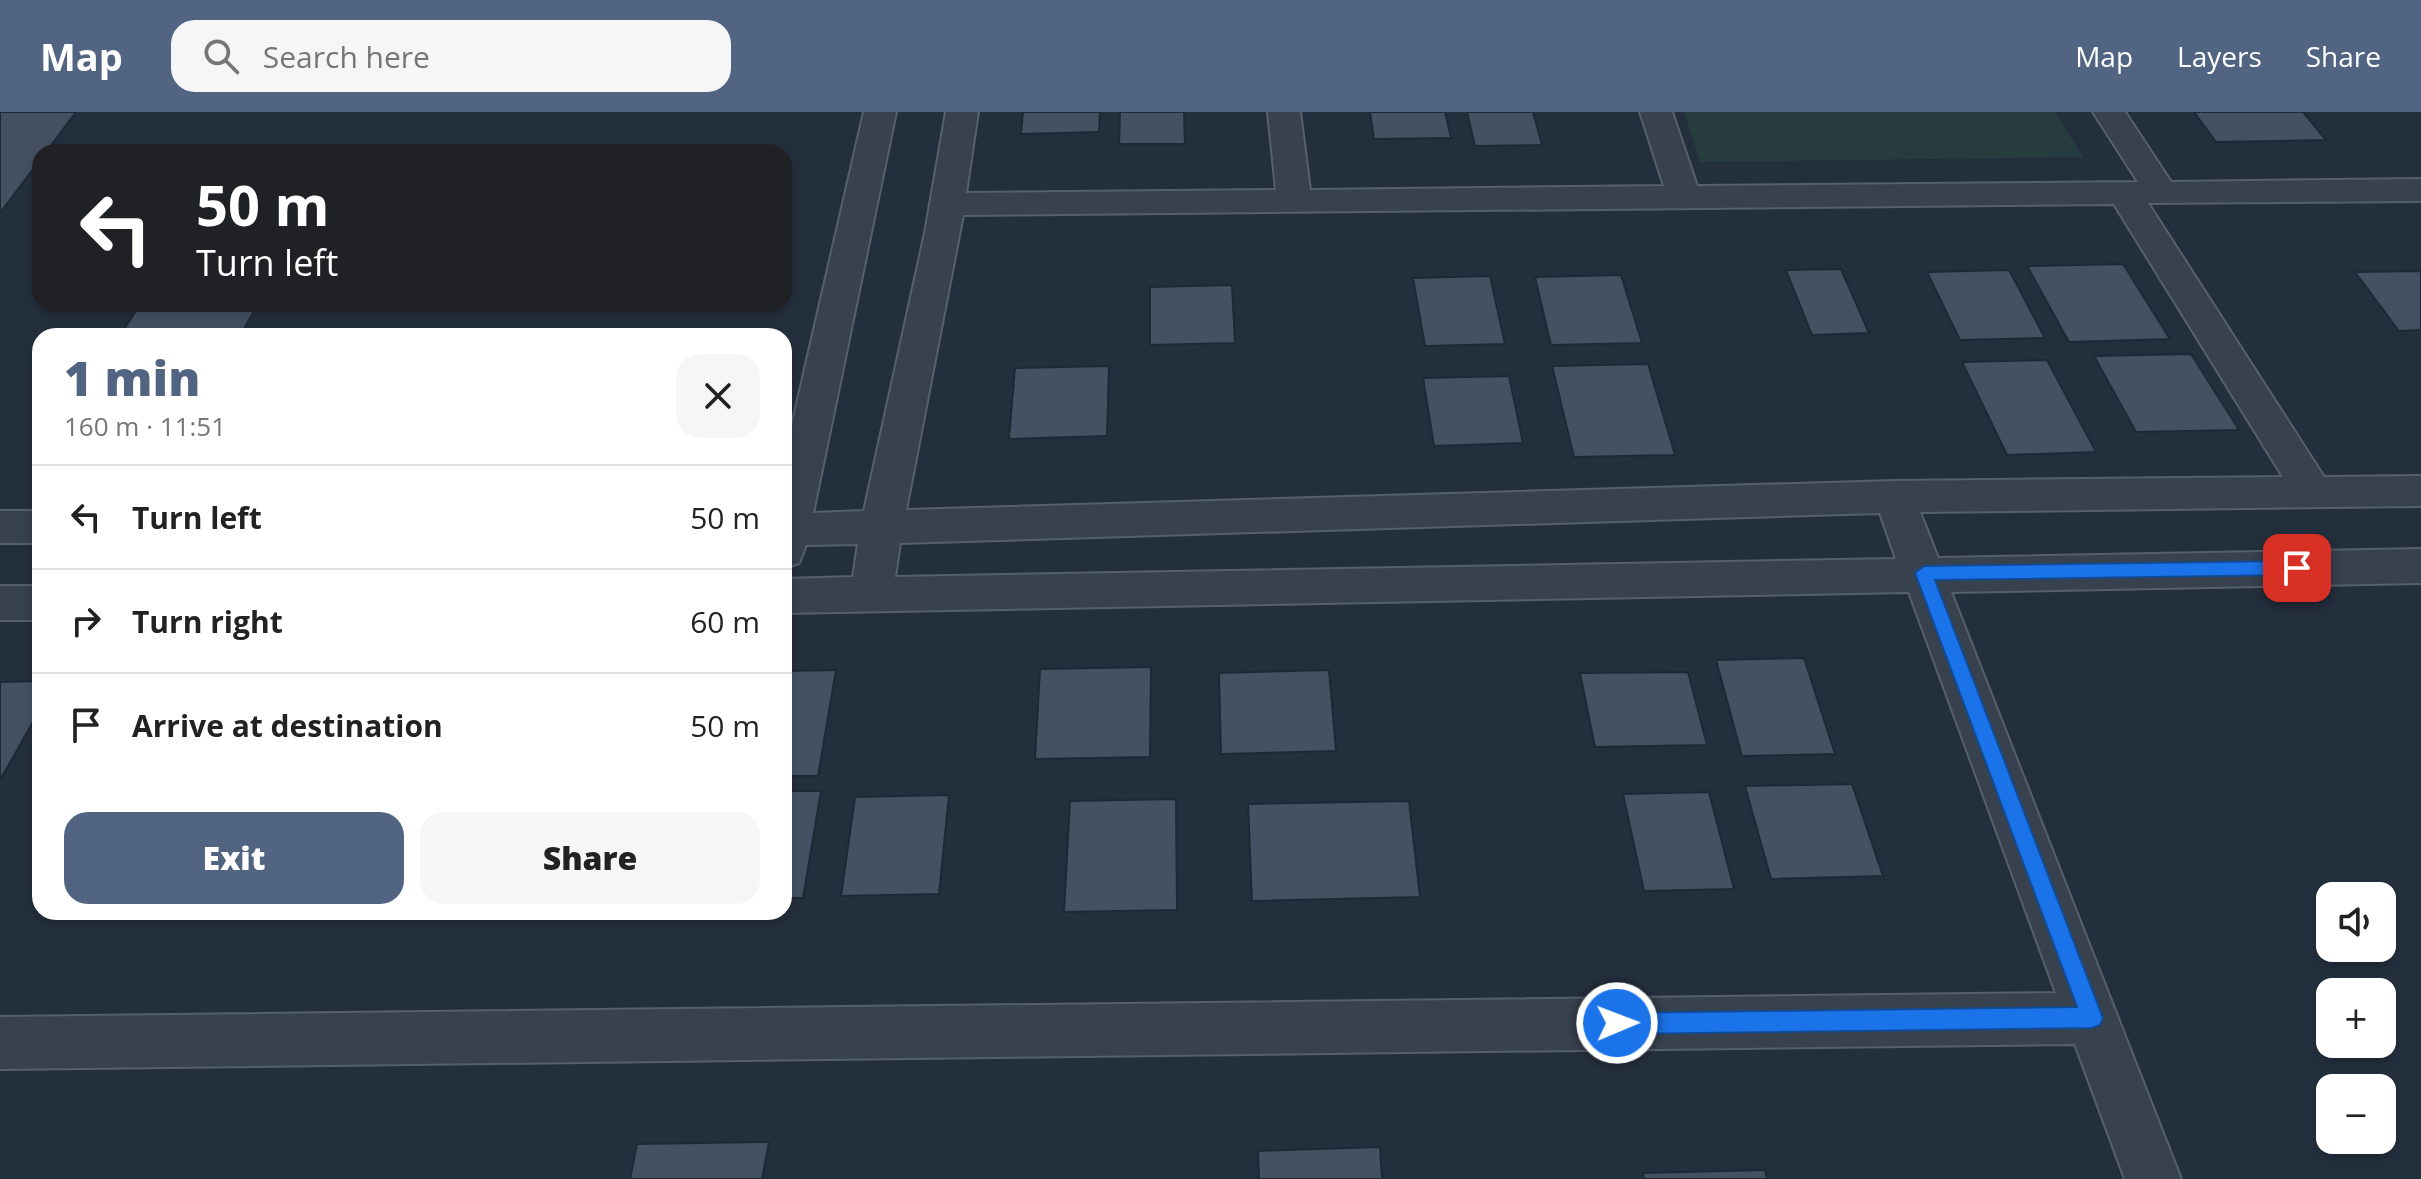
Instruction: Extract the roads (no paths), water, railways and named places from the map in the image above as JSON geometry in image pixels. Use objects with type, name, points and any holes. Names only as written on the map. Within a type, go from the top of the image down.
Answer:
[{"type":"street","points":[[792,510],[880,112]]},
{"type":"street","points":[[871,595],[880,529],[950,204],[962,112]]},
{"type":"street","points":[[1284,112],[1294,201]]},
{"type":"street","points":[[1656,112],[1684,197]]},
{"type":"street","points":[[2109,112],[2161,192]]},
{"type":"street","points":[[950,204],[2421,190]]},
{"type":"street","points":[[2124,193],[2313,492]]},
{"type":"street","points":[[792,536],[880,529],[1894,497],[2421,491]]},
{"type":"street","points":[[1894,497],[2153,1179]]},
{"type":"street","points":[[0,527],[32,527]]},
{"type":"street","points":[[792,596],[2421,566]]},
{"type":"street","points":[[0,603],[32,603]]},
{"type":"street","points":[[0,1043],[2092,1018]]}]
